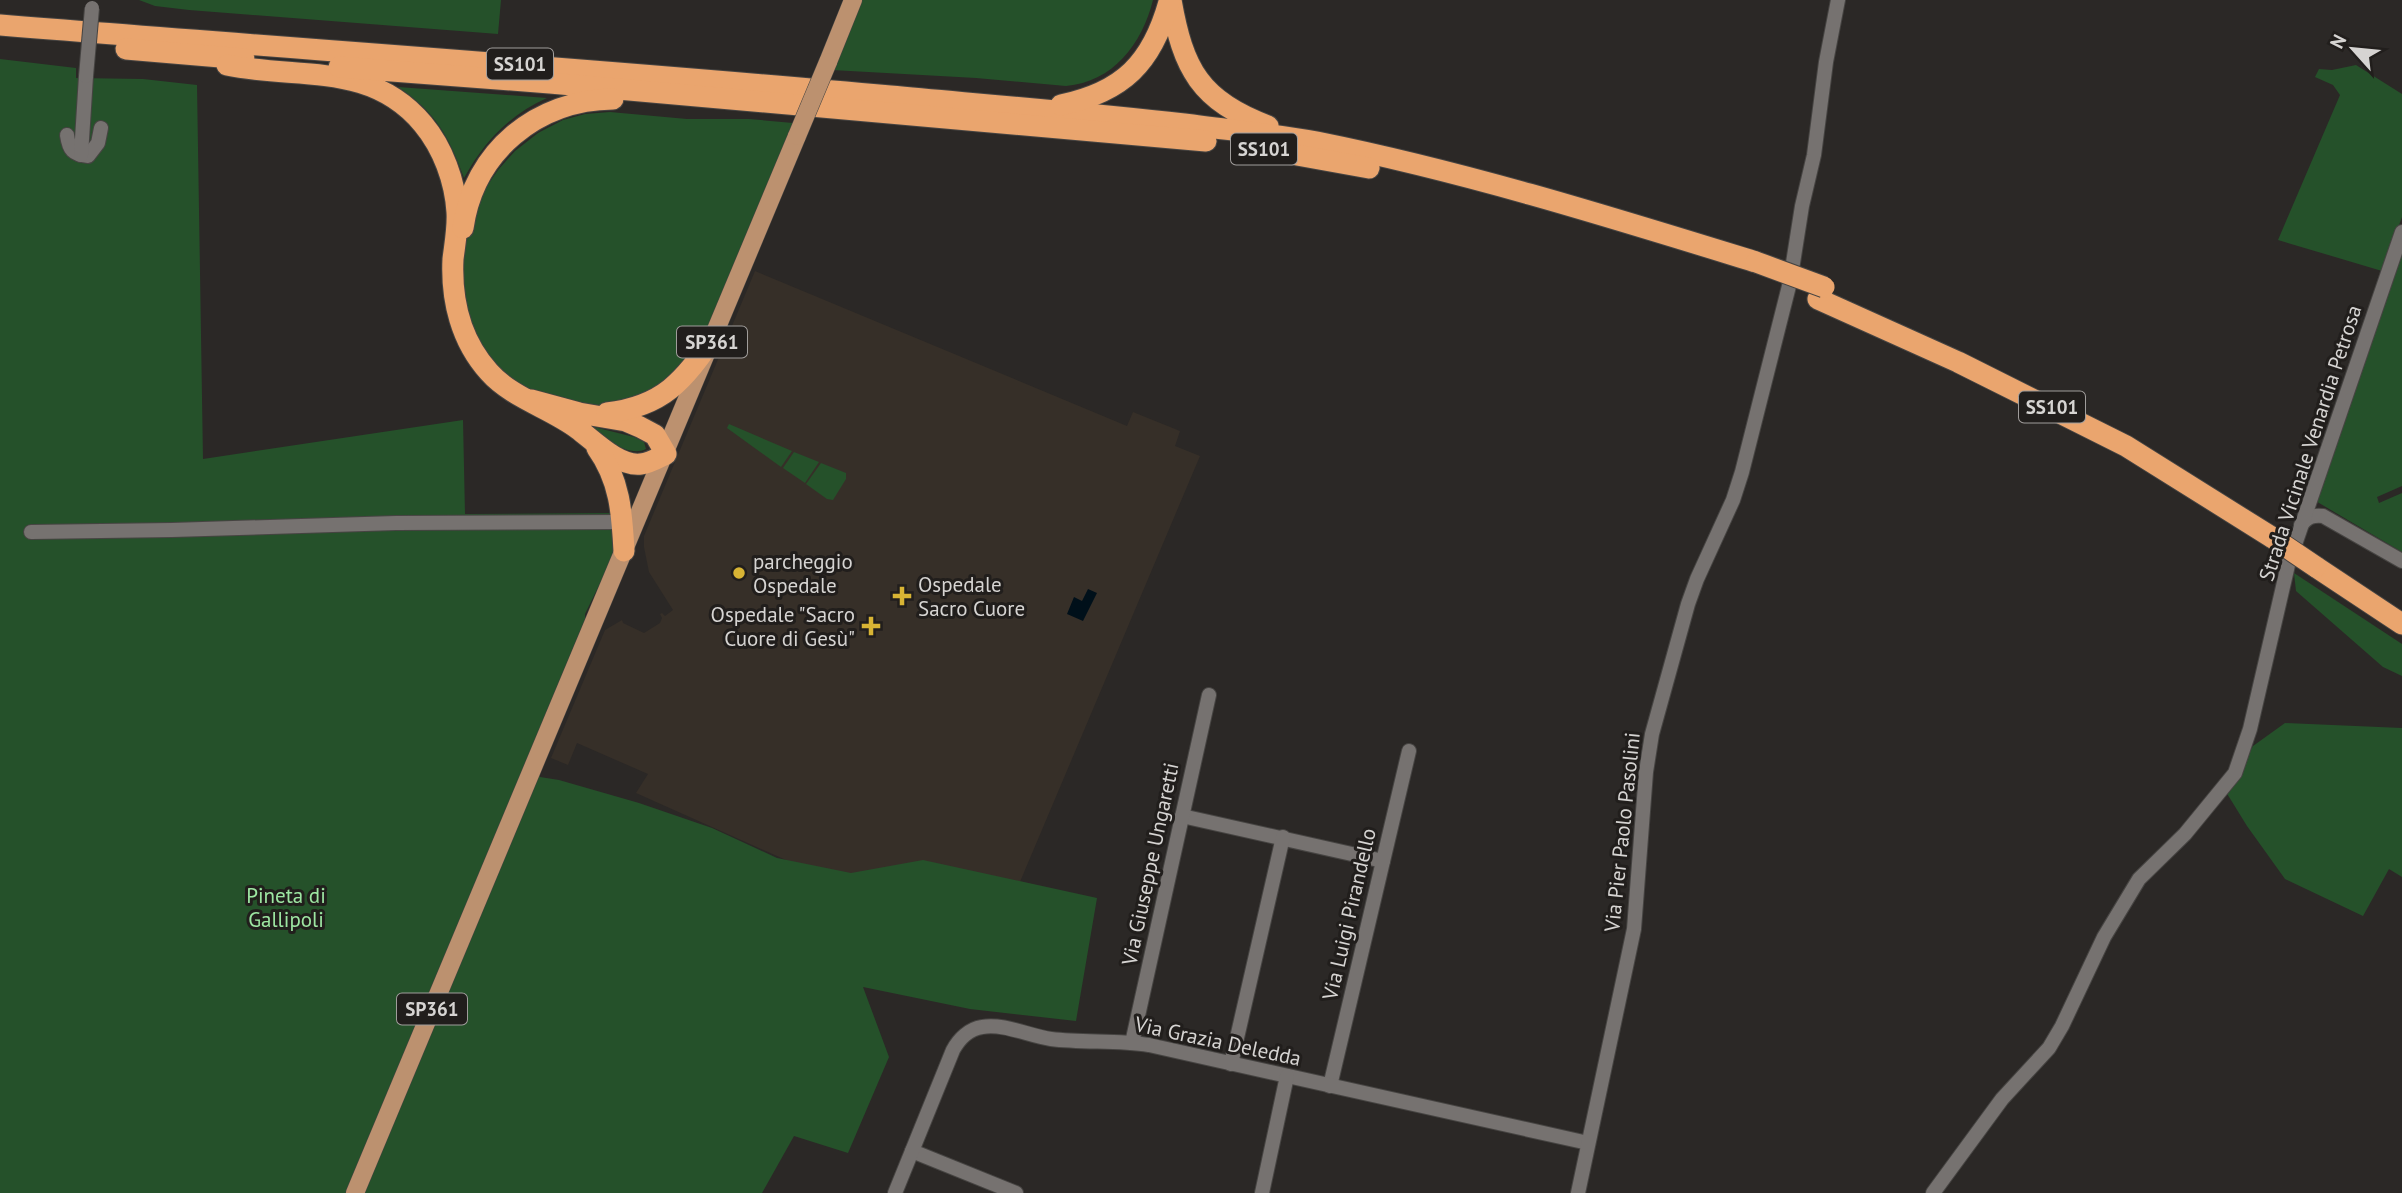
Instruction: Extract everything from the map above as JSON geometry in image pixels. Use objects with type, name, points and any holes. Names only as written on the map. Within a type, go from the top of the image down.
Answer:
[{"type":"highway","points":[[1040,109],[1079,101],[1109,90],[1134,71],[1151,50],[1170,0]]},
{"type":"highway","points":[[1170,0],[1181,50],[1207,90],[1244,117],[1313,141]]},
{"type":"highway","name":"SS101","points":[[0,25],[329,52],[547,66],[1101,114],[1313,141],[1502,185],[1754,268],[1821,293],[2114,439],[2276,532],[2402,624]]},
{"type":"highway","name":"SS101","points":[[0,38],[1221,142],[1365,167],[1500,197],[1754,268]]},
{"type":"highway","points":[[170,54],[234,67],[338,76],[372,86],[406,106],[433,138],[446,163],[454,187],[457,212],[453,277],[455,292],[462,331],[477,357],[502,384],[574,426],[616,457],[635,464],[666,454],[658,438],[626,421],[579,413],[531,400]]},
{"type":"highway","points":[[455,292],[464,219],[476,185],[503,146],[537,117],[558,107],[596,99],[723,106],[762,102]]},
{"type":"highway","points":[[579,413],[621,412],[644,406],[667,394],[685,377],[714,337]]},
{"type":"highway","points":[[592,440],[612,471],[617,486],[623,522],[624,551]]},
{"type":"highway","name":"SS101","points":[[2319,561],[2402,610]]},
{"type":"main road","name":"SP361","points":[[355,1193],[666,454],[853,0]]},
{"type":"street","name":"Via Pier Paolo Pasolini","points":[[1578,1193],[1634,929],[1652,734],[1688,604],[1733,500],[1742,472],[1790,282],[1802,206],[1814,156],[1826,62],[1838,0]]},
{"type":"street","points":[[81,155],[92,4]]},
{"type":"street","points":[[67,135],[69,147],[74,153],[88,156],[94,150],[101,128]]},
{"type":"street","name":"Strada Vicinale Venardia Petrosa","points":[[1933,1193],[1996,1107],[2049,1048],[2104,937],[2139,879],[2185,834],[2235,773],[2250,729],[2288,565],[2402,232]]},
{"type":"street","points":[[2301,525],[2314,515],[2323,516],[2402,561]]},
{"type":"street","points":[[31,532],[396,523],[623,522]]},
{"type":"street","name":"Via Giuseppe Ungaretti","points":[[1132,1043],[1209,695]]},
{"type":"street","name":"Via Luigi Pirandello","points":[[1330,1086],[1409,751]]},
{"type":"street","points":[[1182,816],[1383,861]]},
{"type":"street","points":[[1231,1064],[1283,837]]},
{"type":"street","name":"Via Grazia Deledda","points":[[912,1151],[953,1050],[972,1030],[985,1026],[1054,1039],[1132,1043],[1588,1143]]},
{"type":"street","points":[[1262,1193],[1287,1076]]},
{"type":"street","points":[[895,1193],[912,1151],[1009,1192]]},
{"type":"shaded area","name":"Ospedale Sacro Cuore","points":[[755,271],[1127,426],[1133,412],[1180,431],[1175,446],[1200,456],[992,948],[947,932],[636,793],[648,774],[577,743],[568,765],[551,758],[605,630],[622,620],[644,633],[660,623],[660,614],[665,616],[673,610],[649,572],[644,536]]},
{"type":"green space","points":[[139,0],[501,0],[498,34],[189,10],[155,6]]},
{"type":"green space","points":[[861,0],[1153,0],[1141,31],[1123,58],[1098,77],[1066,86],[832,70]]},
{"type":"green space","name":"Pineta di Gallipoli","points":[[0,59],[76,68],[76,78],[143,79],[197,85],[203,459],[463,420],[465,514],[616,513],[615,546],[609,565],[585,614],[534,742],[540,777],[639,803],[712,828],[777,858],[851,873],[923,860],[1097,898],[1076,1021],[970,1009],[863,987],[889,1057],[848,1153],[794,1136],[762,1193],[0,1193]]},
{"type":"green space","points":[[2356,65],[2402,94],[2402,217],[2382,271],[2278,240],[2340,95],[2333,85],[2315,77],[2319,69],[2332,70]]},
{"type":"green space","points":[[398,87],[547,98],[509,121],[489,141],[464,178],[440,127],[422,106]]},
{"type":"green space","points":[[610,112],[687,119],[749,119],[793,123],[705,334],[675,380],[616,407],[556,403],[508,378],[484,355],[463,301],[464,248],[468,222],[476,202],[498,170],[515,151],[538,133],[563,120],[585,114]]},
{"type":"green space","points":[[2402,243],[2402,486],[2377,497],[2379,503],[2402,493],[2402,552],[2314,500]]},
{"type":"green space","points":[[729,424],[792,451],[781,467],[727,428]]},
{"type":"green space","points":[[590,426],[634,437],[644,442],[646,449],[624,449]]},
{"type":"green space","points":[[794,452],[819,462],[805,483],[783,468]]},
{"type":"green space","points":[[821,463],[846,473],[846,479],[833,500],[827,499],[806,484]]},
{"type":"green space","points":[[2294,573],[2402,644],[2402,676],[2383,667],[2296,591]]},
{"type":"green space","points":[[2285,723],[2402,728],[2402,877],[2389,869],[2363,916],[2285,879],[2226,792],[2253,746]]},
{"type":"water","points":[[1088,589],[1097,593],[1083,621],[1067,614],[1074,597],[1082,601]]},
{"type":"place","name":"parcheggio Ospedale","points":[[739,573]]},
{"type":"place","name":"Ospedale Sacro Cuore","points":[[902,596]]},
{"type":"place","name":"Ospedale \"Sacro Cuore di Gesù\"","points":[[871,626]]}]
